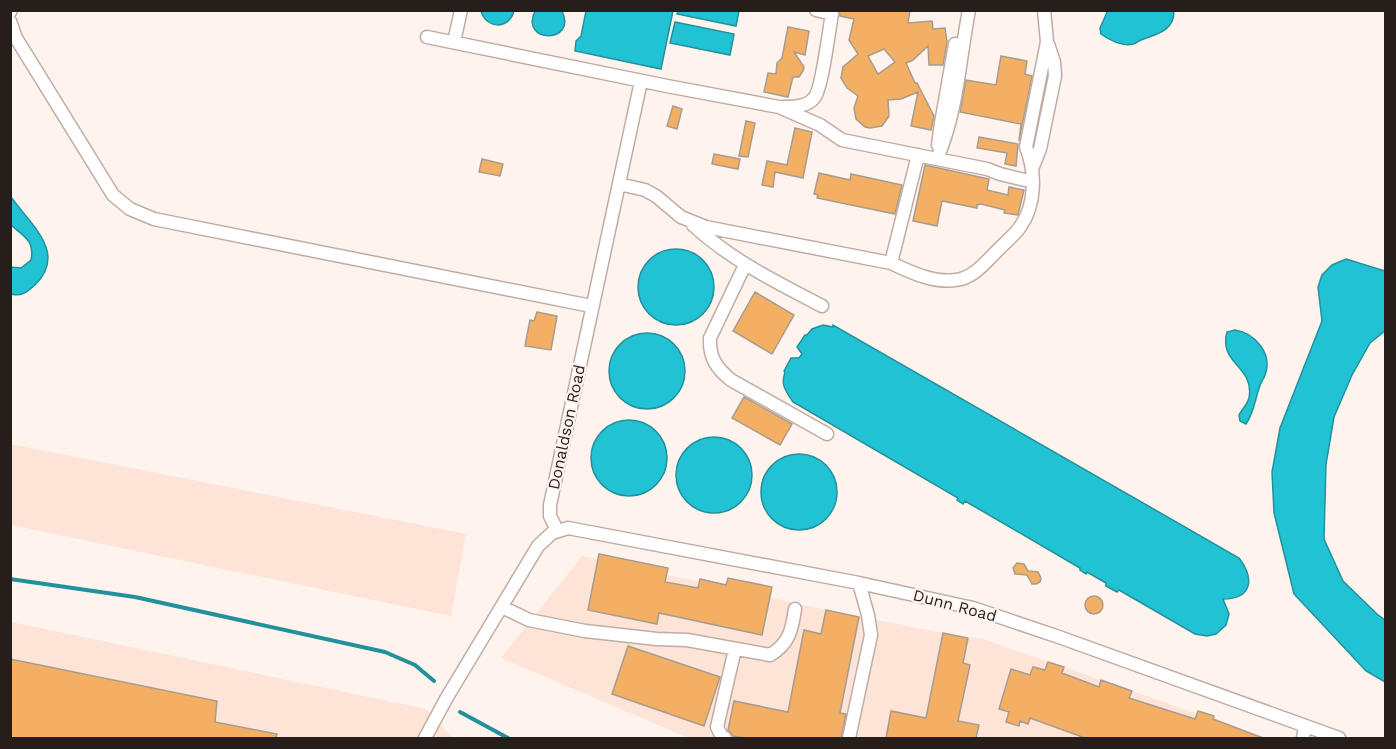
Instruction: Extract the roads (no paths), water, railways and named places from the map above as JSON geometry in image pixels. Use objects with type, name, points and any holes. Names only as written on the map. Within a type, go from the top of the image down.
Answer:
[{"type":"street","points":[[454,42],[461,10]]},
{"type":"street","points":[[778,107],[800,106],[814,98],[819,87],[832,12],[816,10]]},
{"type":"street","points":[[937,159],[940,123],[961,10]]},
{"type":"street","points":[[937,159],[948,134],[961,73],[963,42],[969,10]]},
{"type":"street","points":[[619,184],[645,190],[681,217],[722,231],[891,263],[914,274],[945,281],[963,279],[979,269],[1020,228],[1027,215],[1032,176],[1031,159],[1026,147],[1047,42],[1044,10]]},
{"type":"street","points":[[10,21],[16,38],[113,195],[124,205],[140,214],[154,219],[593,301]]},
{"type":"street","points":[[427,37],[778,107],[815,122],[842,140],[987,169],[1000,174],[1032,176]]},
{"type":"street","name":"Donaldson Road","points":[[557,530],[550,516],[550,505],[641,81]]},
{"type":"street","points":[[891,263],[918,155]]},
{"type":"street","points":[[688,220],[712,242],[745,265],[822,306]]},
{"type":"street","points":[[745,265],[710,338],[709,348],[712,359],[719,371],[731,380],[827,434]]},
{"type":"street","name":"Dunn Road","points":[[557,530],[568,528],[582,530],[859,583],[973,608],[1059,637],[1304,732],[1339,738]]},
{"type":"street","points":[[425,738],[538,546],[547,536],[557,530]]},
{"type":"street","points":[[849,738],[871,635],[859,583]]},
{"type":"street","points":[[502,607],[529,620],[585,631],[687,640],[770,654],[786,642],[792,630],[795,609]]},
{"type":"street","points":[[725,738],[717,727],[735,649]]},
{"type":"water","points":[[514,10],[507,22],[498,25],[488,21],[481,11]]},
{"type":"water","points":[[678,10],[739,11],[736,26],[677,14]]},
{"type":"water","points":[[1108,10],[1174,11],[1171,23],[1164,31],[1135,44],[1125,45],[1101,34],[1100,28]]},
{"type":"water","points":[[535,11],[562,11],[565,22],[562,30],[548,36],[535,30],[532,22]]},
{"type":"water","points":[[586,11],[673,11],[661,69],[575,51],[576,41],[581,36]]},
{"type":"water","points":[[675,22],[734,34],[730,55],[670,43]]},
{"type":"water","points":[[11,197],[36,228],[47,250],[48,262],[44,273],[35,285],[27,292],[18,295],[11,294],[11,267],[21,268],[31,260],[32,253],[30,243],[11,225]]},
{"type":"water","points":[[676,249],[690,252],[703,260],[711,273],[714,287],[711,301],[703,314],[690,322],[676,325],[662,322],[649,314],[641,301],[638,287],[641,273],[649,260],[662,252]]},
{"type":"water","points":[[1346,259],[1385,271],[1385,331],[1370,343],[1352,375],[1334,417],[1326,464],[1324,539],[1343,581],[1385,620],[1385,682],[1366,671],[1294,594],[1274,513],[1272,472],[1280,428],[1322,321],[1318,287],[1322,275],[1332,265]]},
{"type":"water","points":[[823,325],[833,327],[833,325],[1239,558],[1247,573],[1248,586],[1240,596],[1223,599],[1229,614],[1226,625],[1216,634],[1207,636],[1195,634],[1119,590],[1117,592],[1106,586],[1106,583],[1087,572],[1086,574],[1080,568],[965,501],[963,504],[957,500],[958,498],[793,402],[784,385],[784,371],[791,358],[799,358],[802,354],[797,347],[805,335],[812,329]]},
{"type":"water","points":[[1235,330],[1255,340],[1264,352],[1267,367],[1246,424],[1240,421],[1239,415],[1249,398],[1249,387],[1247,379],[1227,351],[1226,343],[1227,332]]},
{"type":"water","points":[[647,333],[661,336],[674,344],[682,357],[685,371],[682,385],[674,398],[661,406],[647,409],[633,406],[620,398],[612,385],[609,371],[612,357],[620,344],[633,336]]},
{"type":"water","points":[[629,420],[643,423],[656,431],[664,444],[667,458],[664,472],[656,485],[643,493],[629,496],[615,493],[602,485],[594,472],[591,458],[594,444],[602,431],[615,423]]},
{"type":"water","points":[[714,437],[728,440],[741,448],[749,461],[752,475],[749,489],[741,502],[728,510],[714,513],[700,510],[687,502],[679,489],[676,475],[679,461],[687,448],[700,440]]},
{"type":"water","points":[[799,454],[813,457],[826,465],[834,478],[837,492],[834,506],[826,519],[813,527],[799,530],[785,527],[772,519],[764,506],[761,492],[764,478],[772,465],[785,457]]},
{"type":"waterway","points":[[10,579],[135,597],[385,652],[415,665],[434,681]]},
{"type":"waterway","points":[[460,712],[508,738]]}]
